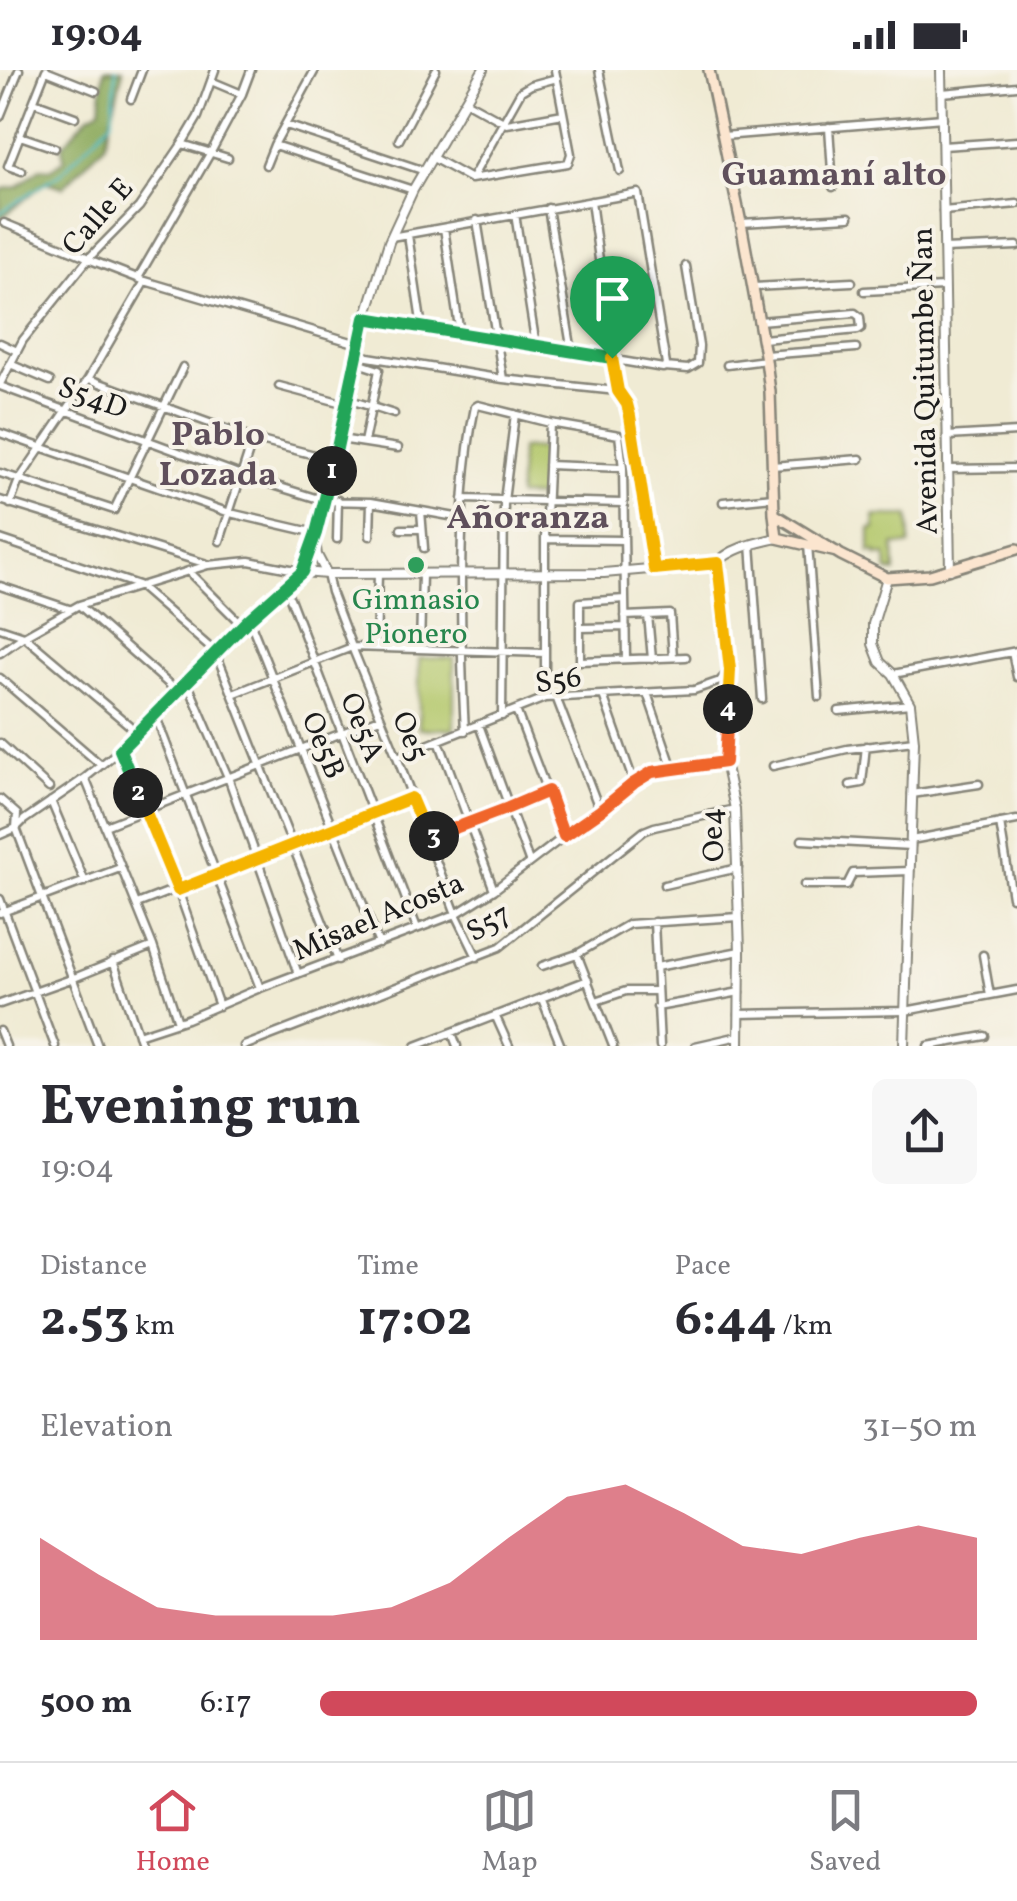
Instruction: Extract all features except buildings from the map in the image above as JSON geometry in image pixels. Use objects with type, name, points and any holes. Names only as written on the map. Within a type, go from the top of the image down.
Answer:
[{"type":"main road","points":[[708,70],[742,223],[766,358],[777,538],[803,539],[888,578],[930,575],[1017,549]]},
{"type":"main road","points":[[774,514],[803,539]]},
{"type":"street","points":[[0,117],[19,70]]},
{"type":"street","points":[[22,171],[8,166],[46,70],[96,90]]},
{"type":"street","points":[[131,99],[142,70]]},
{"type":"street","name":"Calle E","points":[[0,385],[23,340],[88,259],[138,207],[182,144],[198,117],[215,70]]},
{"type":"street","points":[[10,504],[18,480],[88,379],[242,94],[251,70]]},
{"type":"street","points":[[266,165],[315,70]]},
{"type":"street","points":[[399,140],[436,70]]},
{"type":"street","points":[[0,835],[16,828],[120,750],[249,619],[302,572],[325,501],[358,344],[391,236],[482,70]]},
{"type":"street","points":[[599,70],[620,171]]},
{"type":"street","name":"Avenida Quitumbe Ñan","points":[[941,70],[950,570]]},
{"type":"street","points":[[433,158],[471,179],[568,163],[571,154],[556,74],[521,91],[471,179]]},
{"type":"street","points":[[211,81],[242,94]]},
{"type":"street","points":[[942,92],[1017,86]]},
{"type":"street","points":[[465,101],[507,124],[564,114]]},
{"type":"street","points":[[34,102],[75,117]]},
{"type":"street","points":[[723,136],[943,118]]},
{"type":"street","points":[[286,125],[425,171]]},
{"type":"street","points":[[830,127],[834,187]]},
{"type":"street","points":[[20,136],[55,148]]},
{"type":"street","points":[[943,146],[1017,140]]},
{"type":"street","points":[[182,144],[228,158]]},
{"type":"street","points":[[274,145],[413,190]]},
{"type":"street","points":[[391,236],[639,194],[665,366]]},
{"type":"street","points":[[592,202],[612,358],[618,391],[630,416],[654,569]]},
{"type":"street","points":[[943,211],[1017,204]]},
{"type":"street","points":[[548,208],[572,352]]},
{"type":"street","points":[[515,214],[536,346]]},
{"type":"street","points":[[742,223],[849,218]]},
{"type":"street","points":[[477,220],[503,379]]},
{"type":"street","points":[[4,222],[141,280],[358,344]]},
{"type":"street","points":[[444,228],[460,334]]},
{"type":"street","points":[[408,235],[422,328]]},
{"type":"street","points":[[944,249],[1017,246]]},
{"type":"street","points":[[365,318],[688,369],[698,363],[699,346],[686,266]]},
{"type":"street","points":[[753,287],[852,282]]},
{"type":"street","points":[[864,290],[944,287]]},
{"type":"street","points":[[759,320],[860,314],[858,330],[762,339]]},
{"type":"street","points":[[0,343],[18,351]]},
{"type":"street","points":[[727,365],[856,348]]},
{"type":"street","points":[[355,358],[618,391]]},
{"type":"street","points":[[355,358],[379,370],[364,442]]},
{"type":"street","points":[[10,364],[50,381]]},
{"type":"street","points":[[0,473],[114,510],[183,367]]},
{"type":"street","points":[[88,379],[253,439],[334,460]]},
{"type":"street","name":"S54D","points":[[0,385],[241,476],[325,501],[371,502],[461,518]]},
{"type":"street","points":[[279,386],[394,414]]},
{"type":"street","points":[[465,730],[460,649],[461,518],[470,434],[478,405],[619,435],[626,660]]},
{"type":"street","points":[[502,716],[504,501],[515,414]]},
{"type":"street","points":[[545,698],[550,423]]},
{"type":"street","points":[[948,436],[1017,432]]},
{"type":"street","points":[[0,433],[230,512],[315,535]]},
{"type":"street","points":[[220,541],[253,439]]},
{"type":"street","points":[[340,439],[398,448]]},
{"type":"street","points":[[772,466],[860,459]]},
{"type":"street","points":[[548,465],[622,468]]},
{"type":"street","points":[[948,468],[1017,468]]},
{"type":"street","points":[[722,502],[773,498]]},
{"type":"street","points":[[463,499],[622,504]]},
{"type":"street","points":[[0,500],[208,564]]},
{"type":"street","points":[[338,500],[338,538]]},
{"type":"street","points":[[370,536],[371,502]]},
{"type":"street","points":[[421,511],[424,548]]},
{"type":"street","points":[[400,529],[422,530]]},
{"type":"street","points":[[315,535],[317,555],[328,574]]},
{"type":"street","points":[[0,653],[79,605],[208,564],[249,561],[328,574],[624,572],[718,563],[725,555],[777,538]]},
{"type":"street","points":[[0,539],[138,585],[216,653],[338,960]]},
{"type":"street","points":[[803,539],[819,698]]},
{"type":"street","points":[[545,540],[622,540]]},
{"type":"street","points":[[751,544],[762,699]]},
{"type":"street","name":"Oe4","points":[[718,563],[730,670],[725,762],[736,810],[739,1041]]},
{"type":"street","points":[[188,570],[236,620]]},
{"type":"street","name":"Oe5","points":[[328,574],[352,647],[476,958]]},
{"type":"street","points":[[376,647],[378,574]]},
{"type":"street","points":[[420,648],[422,574]]},
{"type":"street","points":[[888,578],[873,624],[872,640],[880,662],[893,674],[910,704],[914,741],[904,1046]]},
{"type":"street","points":[[0,586],[69,610]]},
{"type":"street","name":"Oe5A","points":[[290,598],[417,928]]},
{"type":"street","points":[[625,599],[580,601],[580,661],[686,657]]},
{"type":"street","points":[[79,605],[179,693]]},
{"type":"street","points":[[625,616],[670,614],[673,657]]},
{"type":"street","points":[[648,615],[652,658]]},
{"type":"street","name":"Oe5B","points":[[249,619],[378,944]]},
{"type":"street","points":[[580,628],[626,626]]},
{"type":"street","points":[[0,628],[24,636],[128,725]]},
{"type":"street","points":[[233,694],[352,647],[544,653]]},
{"type":"street","points":[[893,674],[1015,651],[1017,677]]},
{"type":"street","name":"S56","points":[[396,757],[545,698],[694,690],[720,681],[730,670]]},
{"type":"street","points":[[0,678],[101,765]]},
{"type":"street","points":[[188,684],[228,777],[298,974]]},
{"type":"street","points":[[647,692],[673,769]]},
{"type":"street","points":[[603,695],[634,783]]},
{"type":"street","points":[[556,697],[600,811]]},
{"type":"street","points":[[839,712],[910,704]]},
{"type":"street","points":[[516,710],[564,836]]},
{"type":"street","points":[[156,717],[260,988]]},
{"type":"street","points":[[105,826],[380,718]]},
{"type":"street","points":[[479,725],[530,861]]},
{"type":"street","points":[[439,741],[494,890]]},
{"type":"street","points":[[773,766],[847,748],[914,741]]},
{"type":"street","points":[[0,743],[49,788]]},
{"type":"street","points":[[850,785],[862,783],[866,746]]},
{"type":"street","points":[[120,750],[178,890],[220,1006]]},
{"type":"street","name":"Misael Acosta","points":[[130,1046],[260,988],[456,914],[652,772],[725,762]]},
{"type":"street","points":[[86,778],[178,1022]]},
{"type":"street","points":[[912,794],[979,784]]},
{"type":"street","points":[[428,838],[548,791]]},
{"type":"street","points":[[136,904],[411,798]]},
{"type":"street","points":[[0,799],[17,814],[16,828],[98,1046]]},
{"type":"street","points":[[51,801],[86,882]]},
{"type":"street","name":"S57","points":[[244,1046],[500,947],[644,831],[736,810]]},
{"type":"street","points":[[802,840],[911,843],[1017,820]]},
{"type":"street","points":[[1000,824],[1012,897]]},
{"type":"street","points":[[2,912],[120,868]]},
{"type":"street","points":[[664,885],[738,868]]},
{"type":"street","points":[[804,885],[847,885],[854,873],[910,871]]},
{"type":"street","points":[[0,899],[55,1046]]},
{"type":"street","points":[[542,966],[577,954],[629,924],[739,917]]},
{"type":"street","points":[[654,922],[660,1046]]},
{"type":"street","points":[[0,1004],[152,946]]},
{"type":"street","points":[[656,967],[740,951]]},
{"type":"street","points":[[577,954],[612,1046]]},
{"type":"street","points":[[982,955],[990,995]]},
{"type":"street","points":[[113,961],[140,1041]]},
{"type":"street","points":[[416,1046],[588,980]]},
{"type":"street","points":[[739,1014],[905,1011],[1017,990]]},
{"type":"street","points":[[596,1001],[626,992],[657,992]]},
{"type":"street","points":[[658,1007],[740,992]]},
{"type":"street","points":[[542,999],[561,1046]]},
{"type":"street","points":[[496,1016],[509,1046]]},
{"type":"street","points":[[0,1031],[6,1046]]},
{"type":"street","points":[[452,1033],[457,1046]]},
{"type":"street","points":[[928,1046],[984,1036]]},
{"type":"street","points":[[696,1046],[739,1041]]},
{"type":"green space","points":[[104,70],[123,70],[105,144],[63,187],[46,182],[0,219],[3,189],[17,187],[41,168],[50,169],[64,161],[62,146],[89,115],[100,109]]},
{"type":"green space","points":[[521,448],[544,449],[541,497],[518,496]]},
{"type":"green space","points":[[874,516],[909,516],[910,545],[894,545],[895,572],[887,571],[886,555],[870,553]]},
{"type":"green space","points":[[419,658],[454,658],[454,729],[419,729]]},
{"type":"waterway","points":[[0,213],[62,172],[112,120],[116,70]]},
{"type":"place","name":"Gimnasio Pionero","points":[[416,565]]},
{"type":"district","name":"Guamaní alto","points":[[834,173]]},
{"type":"district","name":"Pablo Lozada","points":[[218,453]]},
{"type":"district","name":"Añoranza","points":[[528,516]]},
{"type":"route","points":[[365,318],[612,358],[618,391],[630,416],[654,569],[718,563],[730,670],[725,762],[652,772],[564,836],[548,791],[428,838],[411,798],[178,890],[120,750],[248,620],[302,572],[325,501],[365,318]]}]
